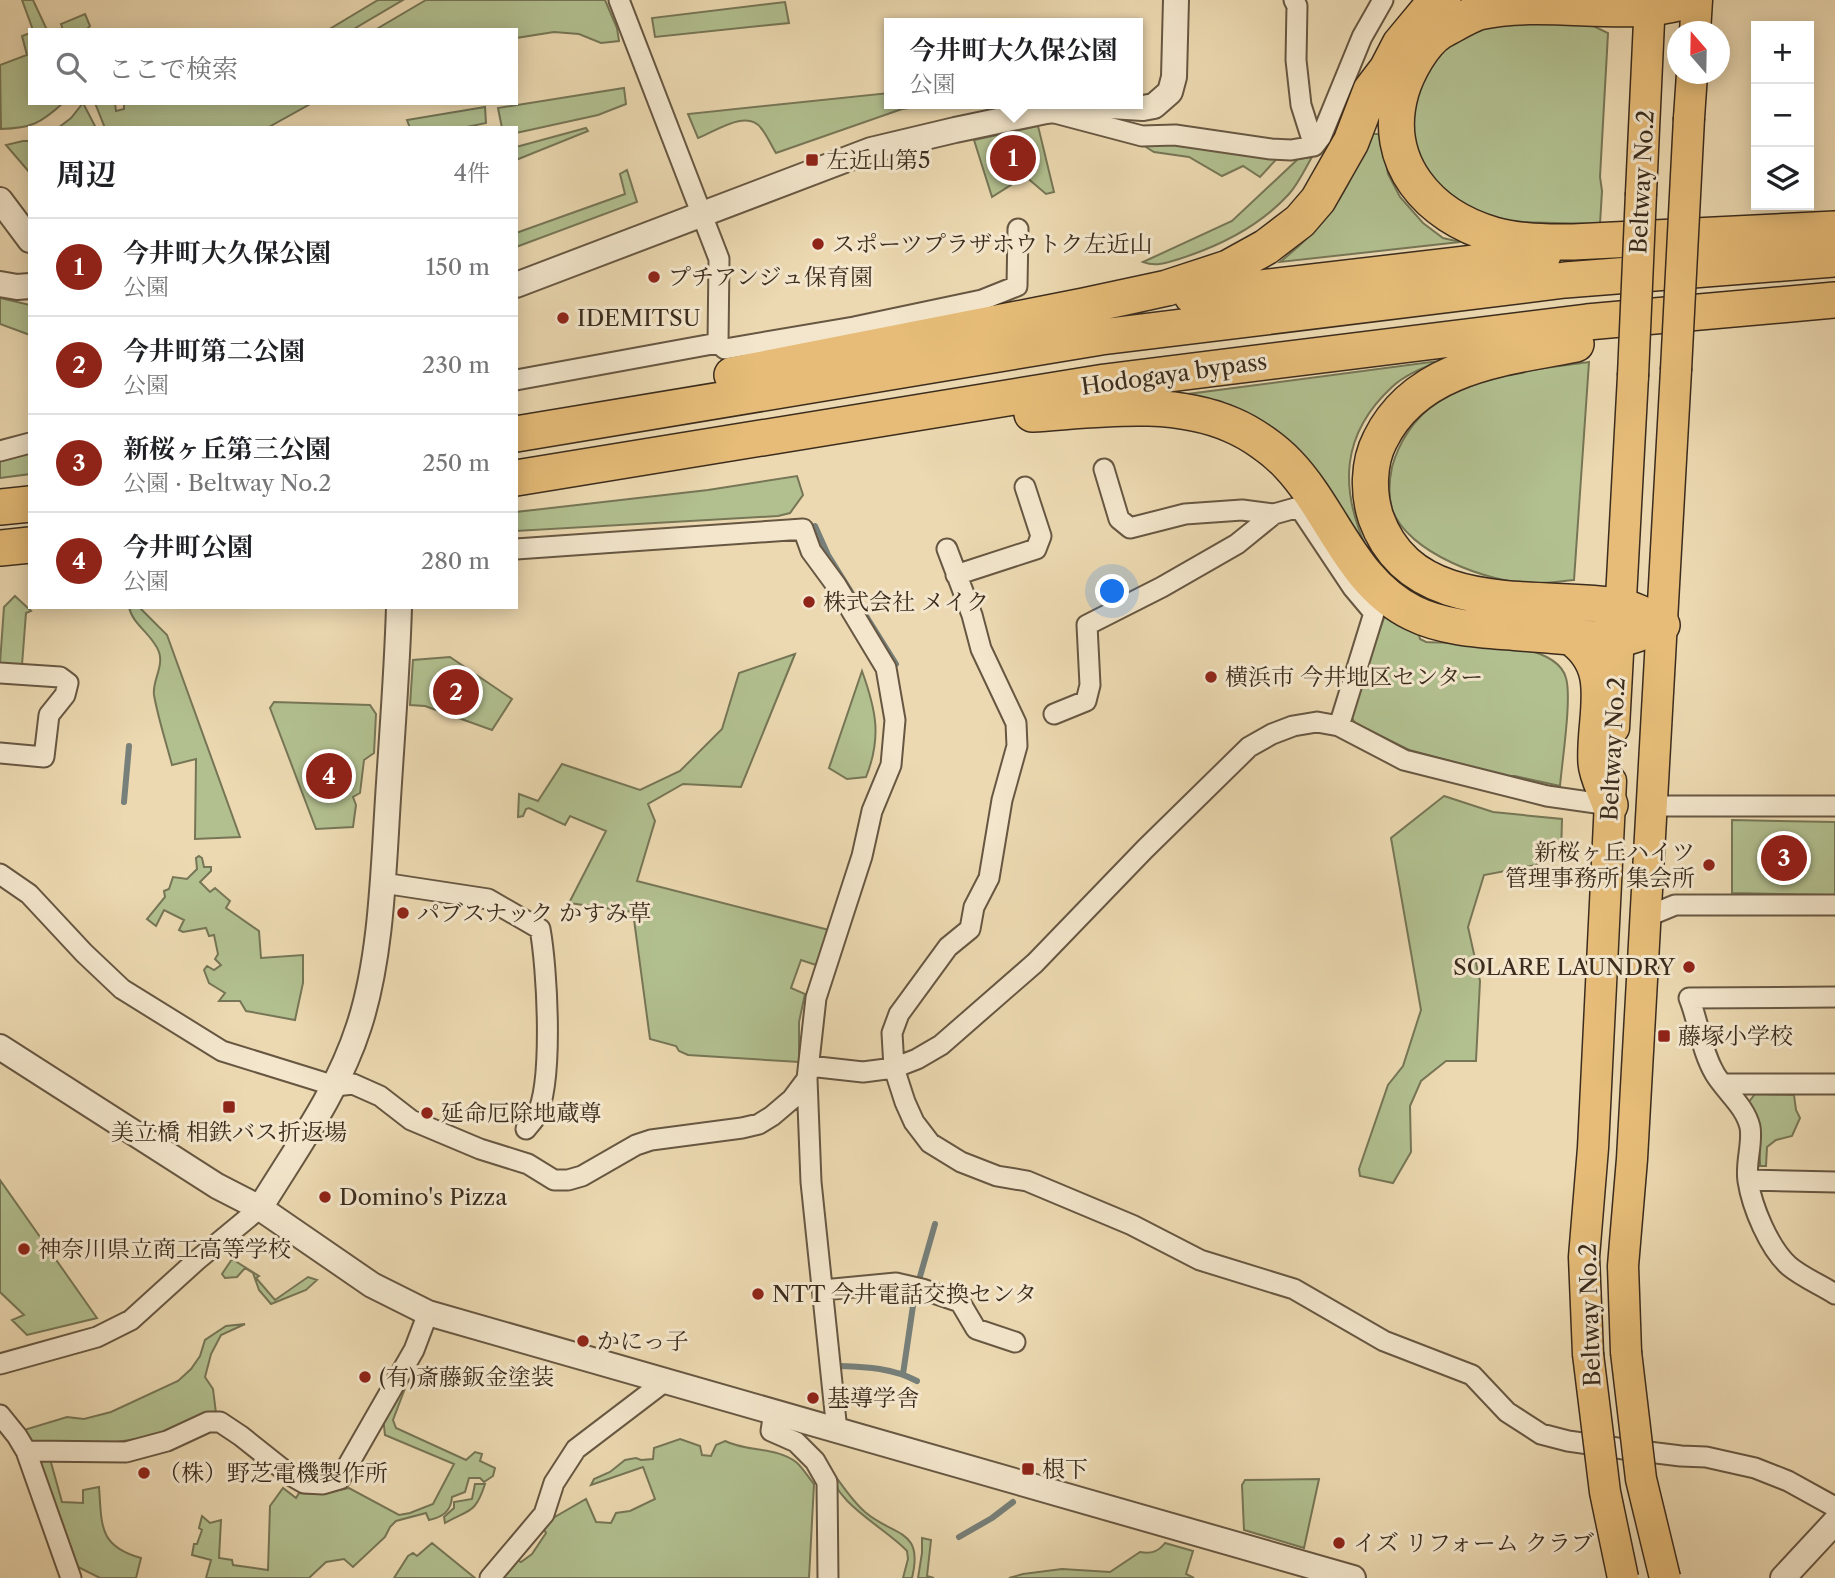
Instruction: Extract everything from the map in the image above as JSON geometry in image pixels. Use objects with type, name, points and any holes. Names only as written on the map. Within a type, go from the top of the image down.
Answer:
[{"type":"highway","points":[[518,421],[582,404],[1167,288],[1228,268],[1266,247],[1300,221],[1318,200],[1351,142],[1394,28],[1413,0]]},
{"type":"highway","points":[[1371,90],[1387,69],[1400,44],[1429,9],[1443,0]]},
{"type":"highway","points":[[1691,0],[1650,4],[1506,6],[1478,13],[1438,33],[1413,62],[1397,106],[1396,132],[1404,164],[1417,188],[1437,207],[1464,222],[1494,235],[1534,241],[1573,242],[1835,230]]},
{"type":"highway","points":[[1009,321],[1171,298],[1556,253],[1835,230]]},
{"type":"highway","name":"Hodogaya bypass","points":[[518,434],[1101,337],[1565,280],[1835,259]]},
{"type":"highway","points":[[1662,625],[1620,622],[1458,590],[1422,577],[1399,559],[1382,534],[1372,506],[1374,453],[1387,427],[1405,403],[1428,385],[1461,370],[1532,352],[1835,302]]},
{"type":"highway","name":"Hodogaya bypass","points":[[518,478],[1092,384],[1587,321],[1835,302]]},
{"type":"highway","points":[[730,444],[1009,415],[1150,409],[1200,415],[1232,425],[1262,442],[1288,464],[1372,582],[1391,600],[1413,613],[1438,622],[1480,629],[1569,636],[1620,622]]},
{"type":"highway","points":[[0,507],[28,504]]},
{"type":"highway","points":[[0,548],[28,545]]},
{"type":"highway","points":[[1569,636],[1580,643],[1591,656],[1598,671],[1596,765],[1610,805]]},
{"type":"main road","points":[[1696,21],[1697,0]]},
{"type":"main road","name":"Beltway No.2","points":[[1623,1578],[1605,1492],[1588,1353],[1584,1257],[1593,1148],[1650,4]]},
{"type":"main road","name":"Beltway No.2","points":[[1665,1578],[1641,1479],[1626,1352],[1623,1266],[1646,917],[1691,84]]},
{"type":"street","points":[[619,0],[719,259],[718,343]]},
{"type":"street","points":[[1143,108],[1154,106],[1170,92],[1174,77],[1176,0]]},
{"type":"street","points":[[1294,0],[1297,6],[1296,60],[1301,106],[1314,146]]},
{"type":"street","points":[[1046,111],[1071,120],[1142,136],[1175,135],[1271,149],[1291,150],[1314,146],[1321,137],[1362,37],[1382,0]]},
{"type":"street","points":[[518,284],[871,150],[1062,109]]},
{"type":"street","points":[[0,200],[28,237]]},
{"type":"street","points":[[718,343],[725,349],[853,327],[982,300],[1017,286],[1018,229]]},
{"type":"street","points":[[0,284],[28,286]]},
{"type":"street","points":[[518,380],[718,343]]},
{"type":"street","points":[[0,451],[28,444]]},
{"type":"street","points":[[1104,469],[1119,519],[1130,528],[1185,514],[1242,510],[1274,514],[1299,507],[1353,588],[1374,612],[1339,726]]},
{"type":"street","points":[[956,575],[1036,549],[1041,536],[1025,487]]},
{"type":"street","points":[[1054,714],[1086,701],[1090,685],[1087,625],[1163,587],[1237,544],[1274,514]]},
{"type":"street","points":[[518,549],[803,529],[811,551],[836,585],[886,668],[895,720],[891,765],[872,811],[862,856],[816,998],[808,1072],[811,1182],[837,1431]]},
{"type":"street","points":[[947,548],[972,615],[981,649],[1019,722],[1017,746],[1002,800],[989,877],[974,907],[971,929],[948,947],[899,1014],[892,1033],[894,1068],[914,1122],[930,1143],[961,1162],[997,1176],[1027,1181],[1132,1225],[1200,1260],[1294,1289],[1384,1340],[1472,1375],[1507,1412],[1541,1434],[1623,1449],[1706,1457],[1755,1468],[1788,1481],[1835,1507]]},
{"type":"street","points":[[0,1364],[97,1337],[131,1320],[260,1208],[335,1086],[359,1026],[371,979],[383,883],[399,609]]},
{"type":"street","points":[[0,673],[60,677],[68,683],[65,695],[49,715],[44,757],[0,753]]},
{"type":"street","points":[[808,1072],[863,1072],[894,1068],[941,1045],[1035,963],[1249,747],[1293,726],[1317,722],[1339,726],[1404,760],[1547,796],[1610,805]]},
{"type":"street","points":[[1651,806],[1835,806]]},
{"type":"street","points":[[0,874],[29,894],[83,953],[122,989],[222,1051],[335,1086],[353,1084],[380,1097],[411,1120],[481,1149],[528,1164],[554,1180],[582,1176],[641,1143],[758,1124],[792,1100],[808,1072]]},
{"type":"street","points":[[383,883],[488,899],[540,929],[544,948],[548,1034],[542,1099],[537,1115],[526,1129]]},
{"type":"street","points":[[1646,917],[1675,905],[1835,905]]},
{"type":"street","points":[[1835,997],[1689,998],[1698,1020],[1700,1039],[1707,1057],[1743,1111],[1750,1129],[1748,1180],[1766,1235],[1789,1266],[1835,1294]]},
{"type":"street","points":[[0,1046],[217,1186],[260,1208],[372,1286],[428,1313],[774,1412],[1306,1571],[1353,1578]]},
{"type":"street","points":[[1723,1084],[1835,1084]]},
{"type":"street","points":[[1748,1180],[1835,1182]]},
{"type":"street","points":[[823,1290],[896,1283],[922,1289],[960,1302],[976,1329],[1015,1342]]},
{"type":"street","points":[[26,1451],[126,1452],[167,1441],[208,1422],[220,1422],[304,1483],[323,1484],[340,1479],[414,1350],[428,1313]]},
{"type":"street","points":[[490,1578],[544,1514],[554,1483],[576,1449],[664,1382]]},
{"type":"street","points":[[774,1412],[771,1431],[796,1442],[815,1461],[827,1482],[828,1578]]},
{"type":"street","points":[[0,1415],[26,1451],[71,1578]]},
{"type":"street","points":[[1783,1578],[1835,1522]]},
{"type":"green space","points":[[22,0],[33,0],[46,28],[32,28]]},
{"type":"green space","points":[[378,0],[403,0],[355,28],[331,28]]},
{"type":"green space","points":[[426,0],[605,0],[617,28],[619,41],[601,43],[579,34],[554,32],[518,38],[518,28],[378,28]]},
{"type":"green space","points":[[785,2],[789,23],[655,37],[652,18]]},
{"type":"green space","points":[[85,14],[90,26],[62,28],[61,24]]},
{"type":"green space","points":[[1583,21],[1608,33],[1600,224],[1514,222],[1473,212],[1438,186],[1418,155],[1408,113],[1411,99],[1442,49],[1485,25]]},
{"type":"green space","points":[[28,34],[28,105],[61,105],[35,124],[1,129],[0,65],[27,55],[22,36]]},
{"type":"green space","points":[[624,88],[626,104],[598,115],[518,133],[518,126],[502,126],[498,108]]},
{"type":"green space","points":[[884,94],[884,109],[902,109],[776,153],[755,123],[731,123],[698,138],[688,114]]},
{"type":"green space","points":[[84,105],[95,126],[61,126]]},
{"type":"green space","points":[[96,105],[115,105],[116,111],[124,109],[124,105],[308,105],[271,126],[104,126]]},
{"type":"green space","points":[[485,107],[486,123],[472,126],[409,126],[407,120]]},
{"type":"green space","points":[[1038,126],[1054,192],[1046,194],[1025,176],[992,197],[974,140]]},
{"type":"green space","points":[[586,128],[588,131],[518,159],[518,146]]},
{"type":"green space","points":[[1370,134],[1381,134],[1388,174],[1400,197],[1423,223],[1443,238],[1460,242],[1280,262],[1313,233],[1336,205]]},
{"type":"green space","points":[[1148,138],[1283,152],[1260,177],[1243,166],[1222,176],[1189,157],[1154,152],[1146,147]]},
{"type":"green space","points":[[28,141],[28,171],[6,145]]},
{"type":"green space","points":[[1312,157],[1289,194],[1265,216],[1238,234],[1179,259],[1157,264],[1143,262],[1232,221],[1298,159]]},
{"type":"green space","points":[[627,170],[637,202],[518,246],[518,232],[625,194],[620,174]]},
{"type":"green space","points":[[0,298],[28,305],[28,334],[0,324]]},
{"type":"green space","points":[[1439,361],[1408,375],[1392,387],[1375,405],[1354,443],[1349,483],[1352,505],[1367,549],[1245,413],[1220,401],[1188,397],[1188,394]]},
{"type":"green space","points":[[1589,362],[1574,580],[1542,583],[1494,578],[1452,562],[1414,539],[1401,525],[1392,509],[1390,483],[1392,467],[1399,449],[1408,431],[1421,416],[1437,403],[1472,385],[1530,370]]},
{"type":"green space","points":[[28,451],[28,474],[0,478],[0,458]]},
{"type":"green space","points":[[797,476],[803,495],[790,513],[778,516],[518,531],[518,512],[708,490]]},
{"type":"green space","points":[[15,596],[31,611],[26,613],[22,665],[0,663],[4,607]]},
{"type":"green space","points":[[130,609],[141,609],[167,635],[240,837],[195,839],[196,759],[172,765],[154,695],[160,663],[159,652]]},
{"type":"green space","points":[[1385,615],[1426,642],[1505,646],[1544,656],[1558,665],[1568,687],[1560,786],[1506,776],[1409,750],[1355,723],[1350,715]]},
{"type":"green space","points":[[795,654],[741,787],[683,784],[648,804],[655,821],[637,881],[829,930],[816,965],[801,960],[791,988],[805,994],[799,1022],[799,1062],[688,1055],[679,1051],[676,1046],[650,1039],[633,912],[569,903],[606,831],[570,816],[565,825],[529,808],[523,816],[518,817],[519,794],[538,801],[562,764],[640,790],[680,771],[722,729],[739,673]]},
{"type":"green space","points":[[450,657],[512,699],[492,730],[425,706],[410,705],[413,660]]},
{"type":"green space","points":[[862,671],[874,711],[874,749],[866,777],[847,779],[829,768]]},
{"type":"green space","points":[[274,702],[370,705],[376,714],[374,753],[364,760],[360,793],[353,797],[356,805],[353,827],[316,829],[270,708]]},
{"type":"green space","points":[[1444,796],[1493,812],[1562,819],[1561,856],[1554,855],[1536,865],[1484,875],[1468,927],[1480,981],[1476,1061],[1446,1061],[1421,1081],[1410,1106],[1411,1152],[1393,1183],[1360,1176],[1359,1169],[1388,1085],[1403,1066],[1421,1010],[1391,838]]},
{"type":"green space","points":[[1732,820],[1835,822],[1835,895],[1732,893]]},
{"type":"green space","points":[[199,856],[204,867],[211,867],[211,871],[200,882],[210,892],[215,888],[230,901],[226,908],[259,931],[261,958],[303,955],[303,983],[295,1020],[246,1011],[240,1001],[219,1001],[225,993],[209,983],[204,970],[207,966],[214,970],[221,965],[215,959],[218,954],[214,935],[209,936],[206,928],[183,932],[179,930],[184,920],[164,910],[156,926],[147,919],[165,897],[164,891],[169,889],[173,877],[187,879],[197,869],[196,858]]},
{"type":"green space","points":[[1755,1094],[1794,1095],[1800,1118],[1792,1136],[1776,1140],[1767,1147],[1766,1166],[1760,1166],[1759,1125],[1748,1103]]},
{"type":"green space","name":"神奈川県立商工高等学校","points":[[0,1180],[97,1318],[27,1335],[12,1320],[24,1315],[0,1292]]},
{"type":"green space","points":[[232,1259],[259,1276],[256,1278],[275,1300],[308,1277],[317,1280],[306,1290],[271,1304],[259,1290],[253,1273],[245,1268],[237,1277],[225,1278],[222,1274]]},
{"type":"green space","points":[[245,1324],[221,1335],[211,1354],[205,1377],[213,1389],[216,1413],[149,1436],[100,1444],[34,1446],[24,1430],[67,1417],[84,1419],[111,1412],[178,1381],[200,1356],[205,1340],[226,1326]]},
{"type":"green space","points":[[426,1333],[393,1420],[396,1428],[466,1460],[475,1452],[482,1454],[480,1461],[495,1468],[493,1476],[484,1482],[480,1478],[469,1478],[465,1492],[452,1497],[448,1510],[438,1517],[429,1520],[426,1513],[396,1521],[385,1537],[353,1567],[344,1559],[326,1562],[309,1578],[206,1578],[211,1560],[192,1555],[194,1544],[197,1544],[202,1530],[199,1528],[202,1516],[210,1523],[221,1520],[219,1558],[232,1560],[233,1565],[268,1570],[270,1506],[283,1488],[296,1498],[299,1493],[320,1494],[349,1488],[399,1515],[433,1504],[454,1464],[385,1435],[383,1417]]},
{"type":"green space","points":[[680,1439],[700,1446],[702,1455],[711,1456],[716,1445],[725,1441],[780,1454],[799,1464],[814,1484],[809,1578],[497,1578],[514,1558],[521,1562],[532,1554],[546,1533],[541,1525],[586,1499],[596,1522],[611,1523],[616,1513],[630,1511],[655,1499],[643,1467],[591,1485],[594,1479],[610,1472],[625,1460],[653,1459],[654,1448]]},
{"type":"green space","points":[[44,1459],[50,1459],[62,1502],[83,1503],[83,1490],[99,1487],[105,1532],[117,1547],[141,1558],[136,1578],[100,1578],[78,1567],[40,1463]]},
{"type":"green space","points":[[830,1469],[865,1512],[910,1542],[915,1562],[912,1578],[903,1578],[908,1559],[907,1551],[850,1504],[833,1481]]},
{"type":"green space","points":[[1319,1479],[1304,1548],[1244,1530],[1242,1485],[1245,1480]]},
{"type":"green space","points":[[475,1484],[485,1484],[478,1501],[466,1513],[445,1523],[444,1517],[454,1508],[454,1502],[472,1499]]},
{"type":"green space","points":[[922,1538],[931,1540],[927,1576],[934,1578],[918,1578]]},
{"type":"green space","points":[[432,1543],[475,1578],[394,1578],[408,1556],[413,1553],[417,1556]]},
{"type":"green space","points":[[1165,1543],[1193,1551],[1186,1574],[1194,1578],[1009,1578],[1062,1569],[1110,1572],[1140,1552],[1154,1552]]},
{"type":"waterway","points":[[815,526],[828,555],[896,664]]},
{"type":"waterway","points":[[124,802],[129,746]]},
{"type":"waterway","points":[[919,1280],[935,1224]]},
{"type":"waterway","points":[[903,1374],[914,1299]]},
{"type":"waterway","points":[[840,1366],[889,1371],[917,1381]]},
{"type":"waterway","points":[[959,1537],[1013,1502]]},
{"type":"place","name":"今井町大久保公園","points":[[1013,158]]},
{"type":"place","name":"左近山第5","points":[[812,160]]},
{"type":"place","name":"スポーツプラザホウトク左近山","points":[[818,244]]},
{"type":"place","name":"プチアンジュ保育園","points":[[654,277]]},
{"type":"place","name":"IDEMITSU","points":[[563,318]]},
{"type":"place","name":"株式会社 メイク","points":[[809,602]]},
{"type":"place","name":"横浜市 今井地区センター","points":[[1211,677]]},
{"type":"place","name":"今井町第二公園","points":[[456,692]]},
{"type":"place","name":"今井町公園","points":[[329,776]]},
{"type":"place","name":"新桜ヶ丘第三公園","points":[[1784,858]]},
{"type":"place","name":"新桜ヶ丘ハイツ 管理事務所 集会所","points":[[1709,865]]},
{"type":"place","name":"パブスナック かすみ草","points":[[403,913]]},
{"type":"place","name":"SOLARE LAUNDRY","points":[[1689,967]]},
{"type":"place","name":"藤塚小学校","points":[[1664,1036]]},
{"type":"place","name":"美立橋 相鉄バス折返場","points":[[229,1107]]},
{"type":"place","name":"延命厄除地蔵尊","points":[[427,1113]]},
{"type":"place","name":"Domino's Pizza","points":[[325,1197]]},
{"type":"place","name":"神奈川県立商工高等学校","points":[[24,1249]]},
{"type":"place","name":"NTT 今井電話交換センタ","points":[[758,1294]]},
{"type":"place","name":"かにっ子","points":[[583,1341]]},
{"type":"place","name":"(有)斎藤鈑金塗装","points":[[365,1377]]},
{"type":"place","name":"基導学舎","points":[[813,1398]]},
{"type":"place","name":"根下","points":[[1028,1469]]},
{"type":"place","name":"（株）野芝電機製作所","points":[[144,1473]]},
{"type":"place","name":"イズ リフォーム クラブ","points":[[1339,1543]]}]
